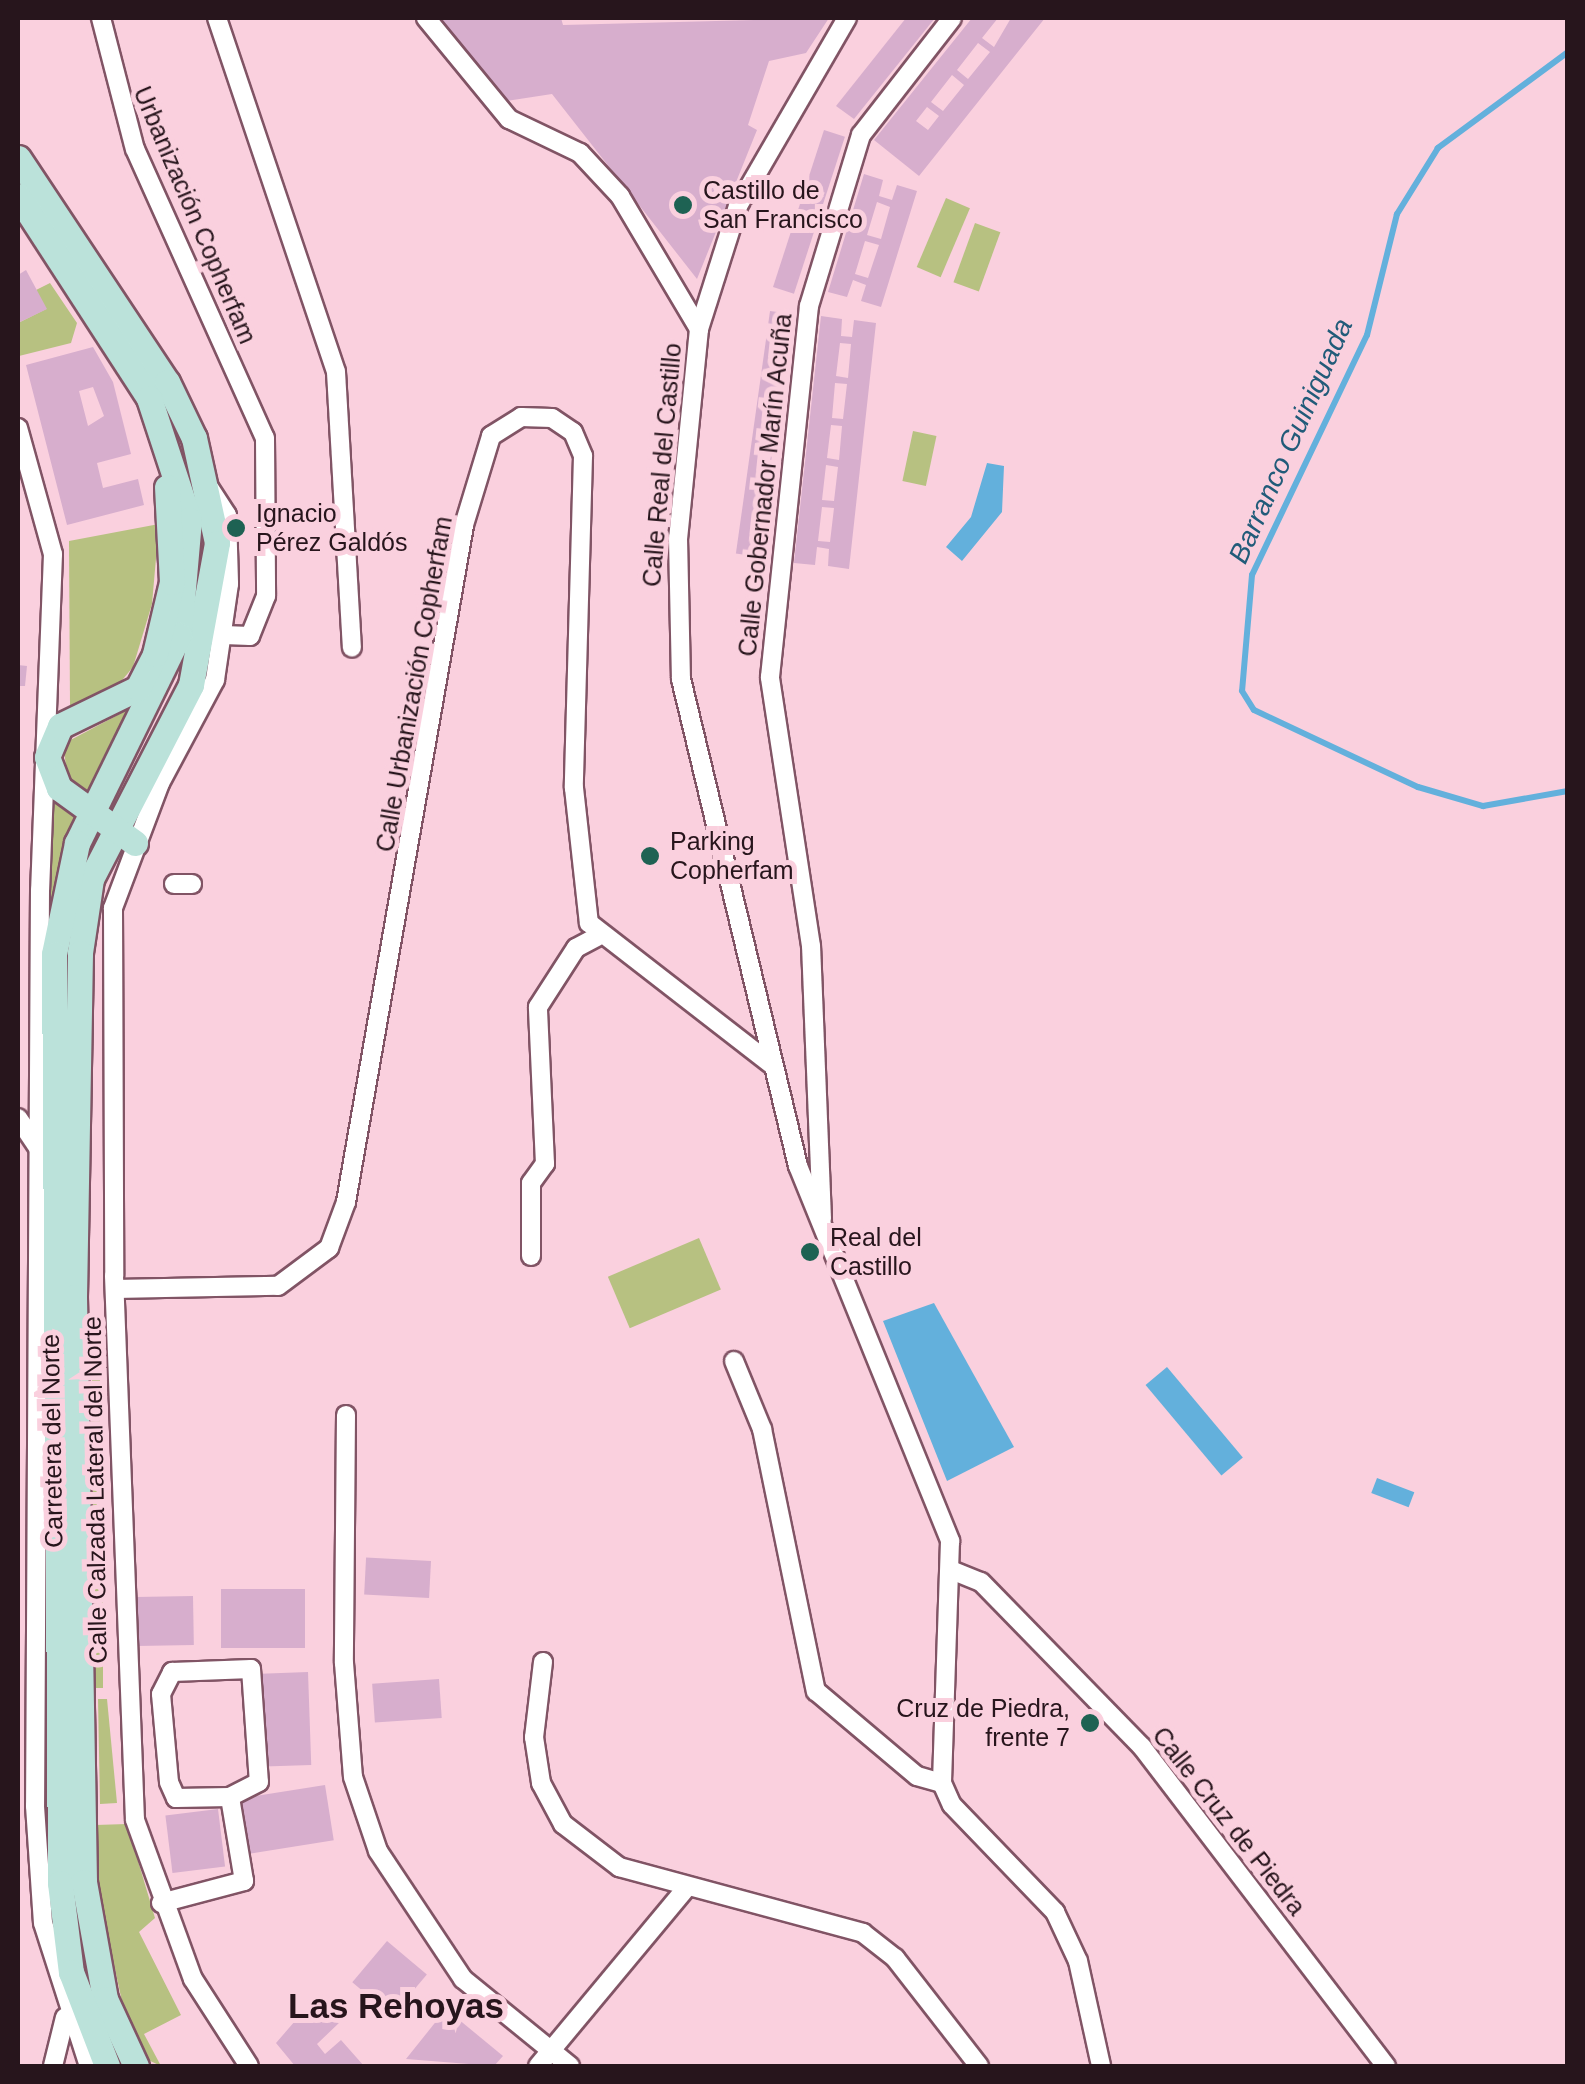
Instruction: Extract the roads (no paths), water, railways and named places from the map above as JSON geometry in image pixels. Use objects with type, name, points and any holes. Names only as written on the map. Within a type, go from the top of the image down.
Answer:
[{"type":"street","name":"Urbanización Copherfam","points":[[101,18],[135,148],[265,438],[266,596],[250,636],[224,634]]},
{"type":"street","points":[[217,18],[336,372],[352,648]]},
{"type":"street","points":[[426,18],[509,119],[580,153],[620,196],[699,329]]},
{"type":"street","name":"Calle Real del Castillo","points":[[822,1234],[771,1064],[681,679],[676,570],[699,329],[738,206],[846,18]]},
{"type":"street","name":"Calle Gobernador Marín Acuña","points":[[822,1234],[811,946],[770,677],[809,306],[861,136],[952,18]]},
{"type":"street","name":"Carretera del Norte","points":[[18,158],[167,382],[208,486],[216,543],[204,642],[91,879],[80,953],[74,1297],[84,1882],[105,1999],[136,2066]]},
{"type":"street","points":[[18,196],[149,398],[171,524],[172,582],[155,654],[138,688],[60,726],[47,756],[59,788],[136,843]]},
{"type":"street","name":"Carretera del Norte","points":[[107,2066],[80,2004],[62,1925],[50,1318],[54,954],[66,871],[90,813],[156,692],[189,582],[178,465],[149,398]]},
{"type":"street","name":"Calle Urbanización Copherfam","points":[[115,1289],[278,1286],[329,1248],[353,1164],[464,525],[491,436],[521,416],[552,418],[573,432],[583,456],[574,788],[597,937]]},
{"type":"street","points":[[18,428],[53,554],[39,1109],[35,1806],[43,1923],[66,2016],[89,2066]]},
{"type":"street","name":"Calle Calzada Lateral del Norte","points":[[208,486],[227,515],[224,634],[216,680],[118,885],[109,953],[126,1738],[135,1820],[161,1904],[193,1980],[248,2066]]},
{"type":"street","points":[[531,1256],[531,1183],[545,1164],[538,1007],[576,948],[597,937],[711,1010],[771,1064]]},
{"type":"street","points":[[18,1108],[39,1109]]},
{"type":"street","points":[[18,1118],[40,1151]]},
{"type":"street","points":[[822,1234],[944,1518],[951,1570],[942,1783],[952,1805],[1055,1912],[1078,1961],[1101,2066]]},
{"type":"street","points":[[734,1361],[762,1429],[816,1691],[918,1776],[942,1783]]},
{"type":"street","points":[[346,1415],[353,1776],[378,1851],[416,1918],[463,1979],[544,2060],[570,2066]]},
{"type":"street","name":"Calle Cruz de Piedra","points":[[951,1570],[981,1582],[1142,1747],[1362,2039]]},
{"type":"street","points":[[543,1662],[534,1737],[541,1782],[563,1824],[619,1866],[863,1932],[895,1958],[979,2066]]},
{"type":"street","points":[[251,1668],[259,1782],[230,1797],[176,1798],[162,1694],[172,1672],[251,1668]]},
{"type":"street","points":[[161,1904],[244,1881],[230,1797]]},
{"type":"street","points":[[544,2060],[687,1887]]},
{"type":"street","points":[[53,2066],[66,2016]]},
{"type":"street","points":[[1362,2039],[1371,2066]]},
{"type":"street","points":[[1362,2039],[1386,2066]]},
{"type":"water","points":[[987,463],[1004,466],[1002,512],[962,561],[946,547],[971,517]]},
{"type":"water","points":[[934,1303],[1014,1447],[947,1481],[883,1321]]},
{"type":"water","points":[[1167,1367],[1243,1457],[1221,1475],[1146,1385]]},
{"type":"water","points":[[1377,1478],[1414,1492],[1409,1507],[1371,1493]]},
{"type":"waterway","name":"Barranco Guiniguada","points":[[1568,52],[1438,148],[1397,214],[1367,335],[1252,575],[1242,691],[1254,710],[1418,787],[1483,806],[1568,791]]},
{"type":"place","name":"Castillo de San Francisco","points":[[683,205]]},
{"type":"place","name":"Ignacio Pérez Galdós","points":[[236,528]]},
{"type":"place","name":"Parking Copherfam","points":[[650,856]]},
{"type":"place","name":"Real del Castillo","points":[[810,1252]]},
{"type":"place","name":"Cruz de Piedra, frente 7","points":[[1090,1723]]},
{"type":"district","name":"Las Rehoyas","points":[[396,2006]]}]
